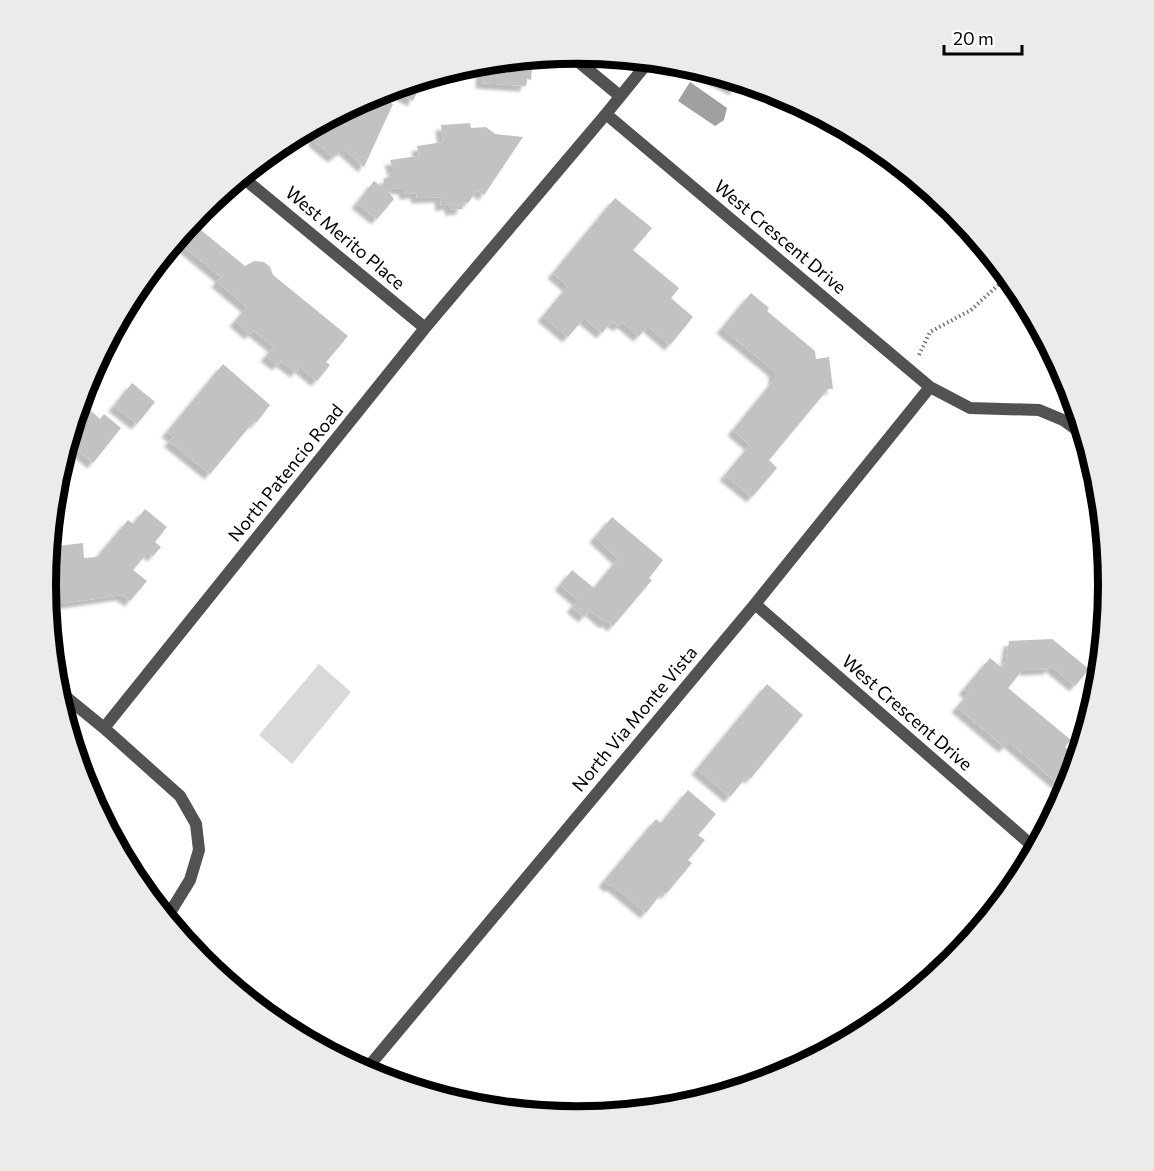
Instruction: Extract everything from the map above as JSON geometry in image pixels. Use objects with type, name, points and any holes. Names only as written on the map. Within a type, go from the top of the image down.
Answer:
[{"type":"street","points":[[581,64],[620,96]]},
{"type":"street","name":"North Patencio Road","points":[[105,728],[425,328],[643,68]]},
{"type":"street","name":"West Crescent Drive","points":[[606,114],[930,387],[970,408],[1039,410],[1063,420],[1074,428]]},
{"type":"street","name":"West Merito Place","points":[[248,181],[425,328]]},
{"type":"street","name":"North Via Monte Vista","points":[[371,1064],[755,604],[930,387]]},
{"type":"street","name":"West Crescent Drive","points":[[755,604],[1030,844]]},
{"type":"street","points":[[69,699],[105,728],[180,796],[196,824],[199,850],[190,880],[170,911]]},
{"type":"path","points":[[911,371],[930,332],[971,310],[1001,282]]},
{"type":"shaded area","points":[[690,82],[727,108],[724,120],[715,126],[678,101]]},
{"type":"shaded area","points":[[319,664],[351,692],[292,764],[259,735]]},
{"type":"building","points":[[528,66],[528,69],[532,69],[531,80],[527,79],[526,86],[481,83],[482,73]]},
{"type":"building","points":[[419,89],[413,101],[402,95]]},
{"type":"building","points":[[386,101],[393,104],[364,167],[344,149],[333,157],[314,141],[315,136],[377,104]]},
{"type":"building","points":[[470,123],[471,128],[486,127],[495,134],[523,137],[484,195],[477,190],[468,203],[463,202],[462,209],[451,210],[449,204],[441,206],[440,197],[417,198],[416,193],[405,194],[404,189],[392,188],[389,192],[394,199],[377,219],[357,203],[374,181],[383,188],[384,179],[390,177],[389,173],[394,172],[390,160],[419,156],[417,146],[443,142],[441,125]]},
{"type":"building","points":[[615,198],[652,228],[633,250],[679,288],[671,298],[693,317],[670,345],[648,326],[639,336],[622,322],[619,326],[612,321],[602,333],[584,318],[568,337],[543,316],[568,286],[553,273]]},
{"type":"building","points":[[198,228],[245,266],[254,261],[264,262],[270,267],[273,275],[348,336],[326,362],[330,365],[317,381],[300,367],[296,372],[281,361],[278,365],[266,356],[274,347],[253,330],[250,334],[235,321],[247,307],[217,282],[221,277],[182,245]]},
{"type":"building","points":[[751,293],[769,308],[767,311],[815,351],[816,359],[829,357],[833,389],[828,389],[769,460],[777,468],[752,497],[725,475],[750,445],[733,430],[774,380],[774,371],[722,328]]},
{"type":"building","points":[[223,364],[270,405],[210,474],[169,441],[174,437],[167,432]]},
{"type":"building","points":[[132,383],[155,402],[137,424],[114,406]]},
{"type":"building","points":[[87,407],[100,419],[104,414],[121,428],[93,463],[74,447]]},
{"type":"building","points":[[145,509],[167,527],[155,542],[161,547],[153,556],[148,552],[133,570],[147,581],[130,601],[122,595],[57,605],[57,546],[83,543],[84,558],[97,557],[128,520],[133,524]]},
{"type":"building","points":[[612,517],[663,560],[649,578],[652,580],[613,626],[607,621],[605,623],[590,610],[584,617],[572,607],[578,600],[560,585],[572,570],[594,588],[618,559],[595,537]]},
{"type":"building","points":[[1052,639],[1089,669],[1075,686],[1051,666],[1049,669],[1026,670],[1024,668],[1008,688],[1071,740],[1065,747],[1071,753],[1062,777],[1057,783],[1009,742],[1004,747],[957,707],[969,693],[964,689],[990,658],[1001,667],[1006,661],[1009,641]]},
{"type":"building","points":[[767,684],[803,715],[751,778],[747,776],[730,797],[697,769]]},
{"type":"building","points":[[688,790],[716,814],[698,835],[705,840],[688,860],[692,863],[666,894],[663,891],[646,913],[604,881],[656,819],[661,823]]}]
